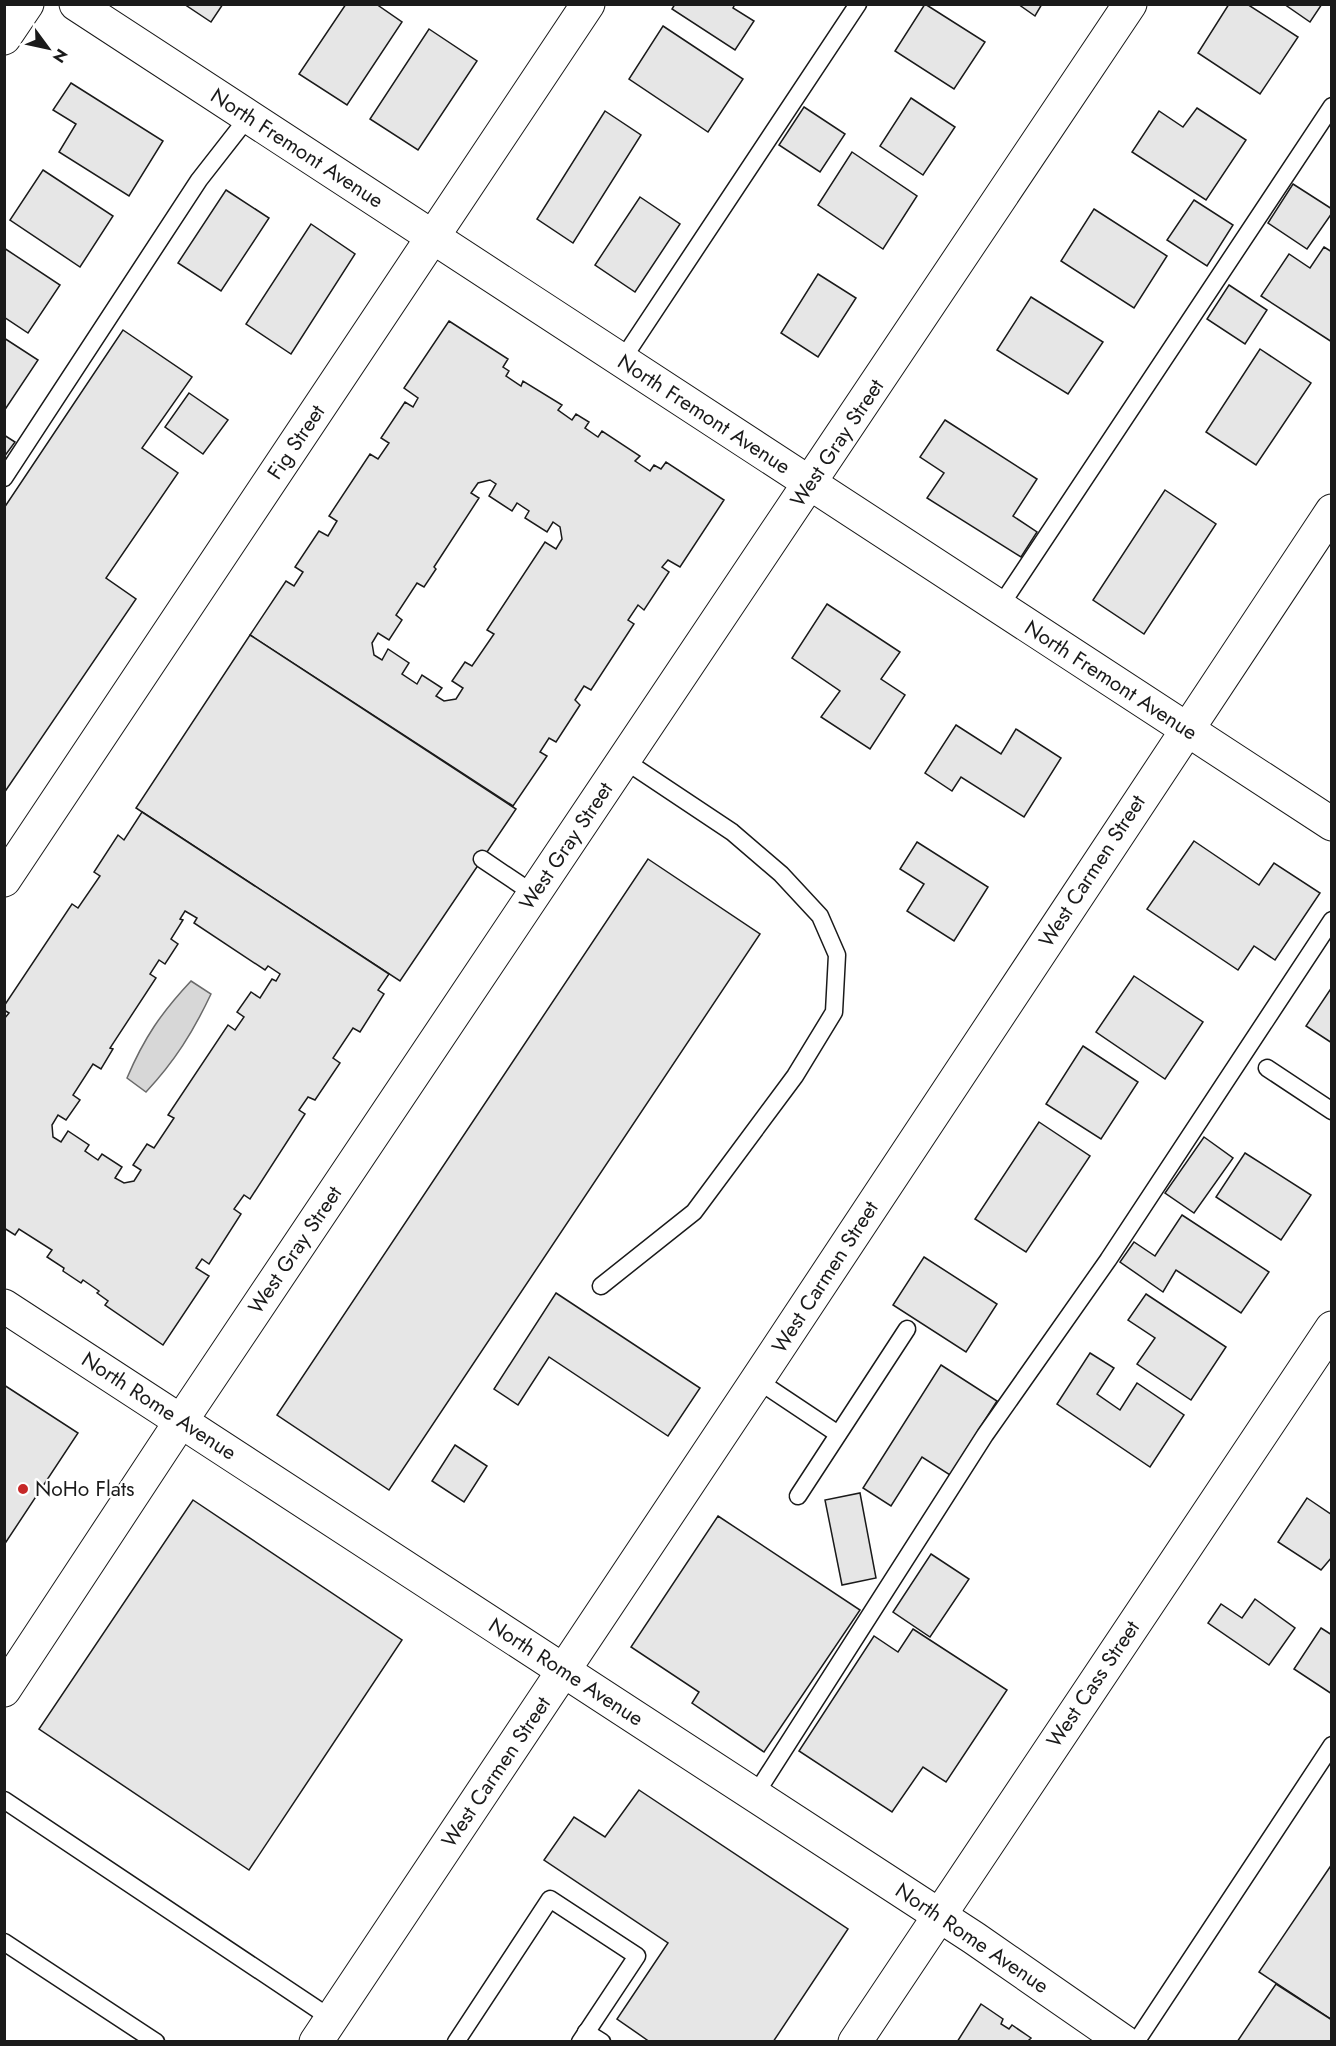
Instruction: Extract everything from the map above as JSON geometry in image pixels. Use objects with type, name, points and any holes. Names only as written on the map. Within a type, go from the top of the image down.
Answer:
[{"type":"street","points":[[4,38],[27,4]]},
{"type":"street","name":"North Fremont Avenue","points":[[76,4],[1332,824]]},
{"type":"street","name":"Fig Street","points":[[4,880],[588,4]]},
{"type":"street","name":"West Gray Street","points":[[4,1690],[181,1421],[1130,4]]},
{"type":"street","name":"West Carmen Street","points":[[324,2030],[1332,511]]},
{"type":"street","name":"North Rome Avenue","points":[[4,1306],[755,1795],[1124,2042]]},
{"type":"street","name":"West Cass Street","points":[[855,2042],[1332,1328]]},
{"type":"lane","points":[[622,360],[858,4]]},
{"type":"lane","points":[[999,608],[1332,106]]},
{"type":"lane","points":[[4,478],[199,180],[249,116]]},
{"type":"lane","points":[[601,1286],[694,1212],[741,1152],[795,1076],[834,1012],[837,955],[820,916],[781,874],[732,832],[624,760]]},
{"type":"lane","points":[[482,859],[534,894]]},
{"type":"lane","points":[[755,1795],[985,1435],[1108,1260],[1332,920]]},
{"type":"lane","points":[[1267,1068],[1332,1111]]},
{"type":"lane","points":[[798,1496],[907,1329]]},
{"type":"lane","points":[[757,1380],[838,1434]]},
{"type":"lane","points":[[1136,2042],[1332,1745]]},
{"type":"lane","points":[[4,1800],[324,2030]]},
{"type":"lane","points":[[456,2042],[550,1899],[636,1956],[583,2037],[602,2042]]},
{"type":"lane","points":[[4,1942],[156,2042]]},
{"type":"shaded area","points":[[191,981],[211,994],[183,1046],[146,1092],[127,1078],[154,1026]]},
{"type":"building","points":[[184,4],[223,4],[211,22]]},
{"type":"building","points":[[346,4],[376,4],[402,22],[347,105],[299,74]]},
{"type":"building","points":[[675,4],[735,4],[733,8],[754,21],[735,50],[672,9]]},
{"type":"building","points":[[925,4],[985,42],[954,89],[895,51]]},
{"type":"building","points":[[1018,4],[1042,4],[1035,16]]},
{"type":"building","points":[[1229,4],[1247,4],[1298,37],[1260,94],[1198,53]]},
{"type":"building","points":[[1284,4],[1322,4],[1310,22]]},
{"type":"building","points":[[663,26],[743,79],[708,132],[629,79]]},
{"type":"building","points":[[429,29],[477,61],[418,150],[370,119]]},
{"type":"building","points":[[71,83],[163,141],[129,196],[59,152],[76,124],[53,110]]},
{"type":"building","points":[[911,98],[955,127],[923,175],[880,146]]},
{"type":"building","points":[[804,107],[845,134],[820,172],[779,145]]},
{"type":"building","points":[[1197,108],[1246,140],[1206,200],[1132,152],[1159,111],[1183,127]]},
{"type":"building","points":[[605,111],[641,135],[573,243],[537,219]]},
{"type":"building","points":[[852,152],[917,196],[883,249],[818,205]]},
{"type":"building","points":[[43,170],[113,216],[80,267],[10,220]]},
{"type":"building","points":[[1293,184],[1332,209],[1332,213],[1307,249],[1268,223]]},
{"type":"building","points":[[226,190],[269,218],[221,291],[178,263]]},
{"type":"building","points":[[640,197],[680,224],[635,292],[595,265]]},
{"type":"building","points":[[1194,200],[1233,225],[1207,266],[1167,240]]},
{"type":"building","points":[[1094,209],[1167,256],[1134,308],[1061,261]]},
{"type":"building","points":[[311,224],[355,254],[291,354],[246,324]]},
{"type":"building","points":[[1324,247],[1332,252],[1332,342],[1261,296],[1289,254],[1310,268]]},
{"type":"building","points":[[4,248],[60,285],[28,333],[4,317]]},
{"type":"building","points":[[818,274],[856,298],[818,357],[781,333]]},
{"type":"building","points":[[1229,285],[1267,310],[1245,344],[1207,319]]},
{"type":"building","points":[[1031,297],[1103,342],[1068,394],[997,350]]},
{"type":"building","points":[[449,321],[508,359],[503,367],[509,371],[506,376],[521,386],[523,381],[562,405],[558,410],[572,420],[576,414],[589,422],[585,428],[598,437],[602,431],[640,456],[635,461],[650,471],[654,465],[661,469],[666,462],[724,500],[680,567],[668,560],[662,567],[669,572],[644,610],[638,605],[628,620],[634,624],[591,690],[584,686],[575,700],[580,705],[556,742],[549,738],[540,752],[547,756],[513,806],[250,635],[286,581],[294,586],[303,572],[295,567],[319,531],[328,536],[337,521],[329,516],[370,454],[378,459],[389,443],[381,438],[405,402],[413,407],[418,398],[404,388]],"holes":[[[490,480],[496,484],[489,496],[512,511],[517,503],[529,511],[525,518],[547,532],[553,522],[560,527],[562,539],[556,549],[545,542],[487,630],[494,634],[472,666],[465,662],[452,681],[463,688],[456,699],[444,701],[436,696],[442,688],[422,675],[417,684],[402,674],[409,663],[388,649],[382,660],[374,655],[372,643],[378,633],[389,640],[402,620],[396,615],[417,583],[424,587],[436,569],[434,567],[479,498],[471,493],[478,483]]]},
{"type":"building","points":[[123,330],[192,377],[142,448],[178,473],[106,578],[136,599],[4,793],[4,508]]},
{"type":"building","points":[[4,338],[38,360],[4,411]]},
{"type":"building","points":[[1260,349],[1311,383],[1256,465],[1206,432]]},
{"type":"building","points":[[189,393],[228,420],[203,454],[165,427]]},
{"type":"building","points":[[945,420],[1037,479],[1013,516],[1037,532],[1021,557],[927,498],[944,473],[920,457]]},
{"type":"building","points":[[4,435],[15,442],[4,457]]},
{"type":"building","points":[[1165,490],[1216,524],[1144,634],[1093,600]]},
{"type":"building","points":[[827,604],[900,652],[881,679],[905,695],[870,749],[821,717],[840,691],[792,658]]},
{"type":"building","points":[[250,635],[516,809],[400,981],[136,808]]},
{"type":"building","points":[[956,725],[1001,754],[1016,729],[1061,758],[1024,817],[961,777],[952,791],[925,773]]},
{"type":"building","points":[[142,812],[389,974],[378,990],[384,994],[360,1032],[353,1028],[333,1058],[340,1063],[315,1100],[308,1097],[299,1110],[305,1114],[250,1199],[244,1195],[234,1209],[241,1214],[209,1264],[202,1259],[196,1268],[209,1276],[163,1345],[105,1305],[108,1301],[97,1293],[99,1291],[83,1280],[81,1283],[63,1271],[64,1268],[47,1257],[52,1250],[19,1229],[15,1235],[4,1228],[4,1019],[9,1013],[4,1010],[4,1006],[72,904],[78,908],[100,876],[94,872],[118,835],[124,840]],"holes":[[[185,911],[197,918],[194,923],[265,970],[268,966],[280,974],[276,981],[272,979],[260,998],[251,992],[237,1012],[244,1017],[235,1030],[228,1025],[168,1115],[174,1118],[154,1148],[147,1144],[133,1165],[141,1170],[134,1181],[124,1183],[115,1178],[122,1167],[102,1154],[98,1160],[85,1151],[89,1145],[68,1131],[61,1142],[53,1137],[52,1125],[58,1115],[66,1120],[80,1100],[73,1095],[93,1064],[101,1069],[113,1049],[110,1048],[156,978],[150,974],[159,960],[165,964],[178,944],[171,939],[183,920],[180,919]]]},
{"type":"building","points":[[1194,841],[1259,885],[1274,863],[1320,893],[1275,960],[1254,946],[1238,970],[1147,909]]},
{"type":"building","points":[[917,842],[988,887],[954,941],[907,911],[924,884],[900,869]]},
{"type":"building","points":[[648,859],[760,934],[389,1490],[277,1415]]},
{"type":"building","points":[[1134,976],[1203,1022],[1165,1079],[1096,1032]]},
{"type":"building","points":[[1332,987],[1332,1043],[1306,1026]]},
{"type":"building","points":[[1083,1046],[1138,1082],[1101,1139],[1046,1104]]},
{"type":"building","points":[[1039,1122],[1090,1156],[1026,1252],[975,1219]]},
{"type":"building","points":[[1204,1137],[1233,1158],[1194,1213],[1165,1193]]},
{"type":"building","points":[[1245,1153],[1311,1195],[1281,1240],[1216,1197]]},
{"type":"building","points":[[1182,1215],[1269,1272],[1241,1313],[1176,1270],[1163,1292],[1120,1262],[1134,1242],[1155,1256]]},
{"type":"building","points":[[924,1257],[997,1304],[966,1352],[893,1305]]},
{"type":"building","points":[[556,1293],[700,1388],[668,1436],[549,1357],[518,1405],[494,1389]]},
{"type":"building","points":[[1146,1294],[1226,1347],[1191,1400],[1137,1364],[1155,1338],[1128,1320]]},
{"type":"building","points":[[1090,1353],[1114,1368],[1097,1394],[1120,1410],[1137,1383],[1184,1415],[1150,1467],[1057,1404]]},
{"type":"building","points":[[941,1365],[997,1401],[950,1475],[922,1457],[891,1506],[863,1488]]},
{"type":"building","name":"NoHo Flats","points":[[4,1385],[78,1433],[4,1545]]},
{"type":"building","points":[[455,1445],[487,1466],[464,1502],[432,1481]]},
{"type":"building","points":[[860,1493],[876,1578],[842,1585],[825,1500]]},
{"type":"building","points":[[1307,1498],[1332,1515],[1332,1557],[1321,1570],[1278,1542]]},
{"type":"building","points":[[193,1500],[402,1640],[249,1870],[39,1729]]},
{"type":"building","points":[[718,1516],[860,1610],[764,1752],[692,1703],[699,1692],[631,1647]]},
{"type":"building","points":[[931,1554],[969,1579],[930,1637],[893,1612]]},
{"type":"building","points":[[1255,1599],[1295,1628],[1269,1665],[1208,1623],[1221,1604],[1242,1618]]},
{"type":"building","points":[[1321,1628],[1332,1635],[1332,1694],[1294,1669]]},
{"type":"building","points":[[913,1629],[1007,1690],[946,1782],[923,1767],[892,1812],[799,1751],[874,1636],[898,1652]]},
{"type":"building","points":[[639,1790],[848,1929],[773,2042],[650,2042],[617,2019],[668,1943],[544,1860],[574,1817],[605,1837]]},
{"type":"building","points":[[1332,1864],[1332,2020],[1259,1972]]},
{"type":"building","points":[[1276,1984],[1332,2020],[1332,2042],[1237,2042]]},
{"type":"building","points":[[981,2004],[1003,2019],[1001,2024],[1009,2029],[1012,2025],[1031,2038],[1029,2040],[1031,2042],[957,2042]]},
{"type":"place","name":"NoHo Flats","points":[[23,1489]]}]
